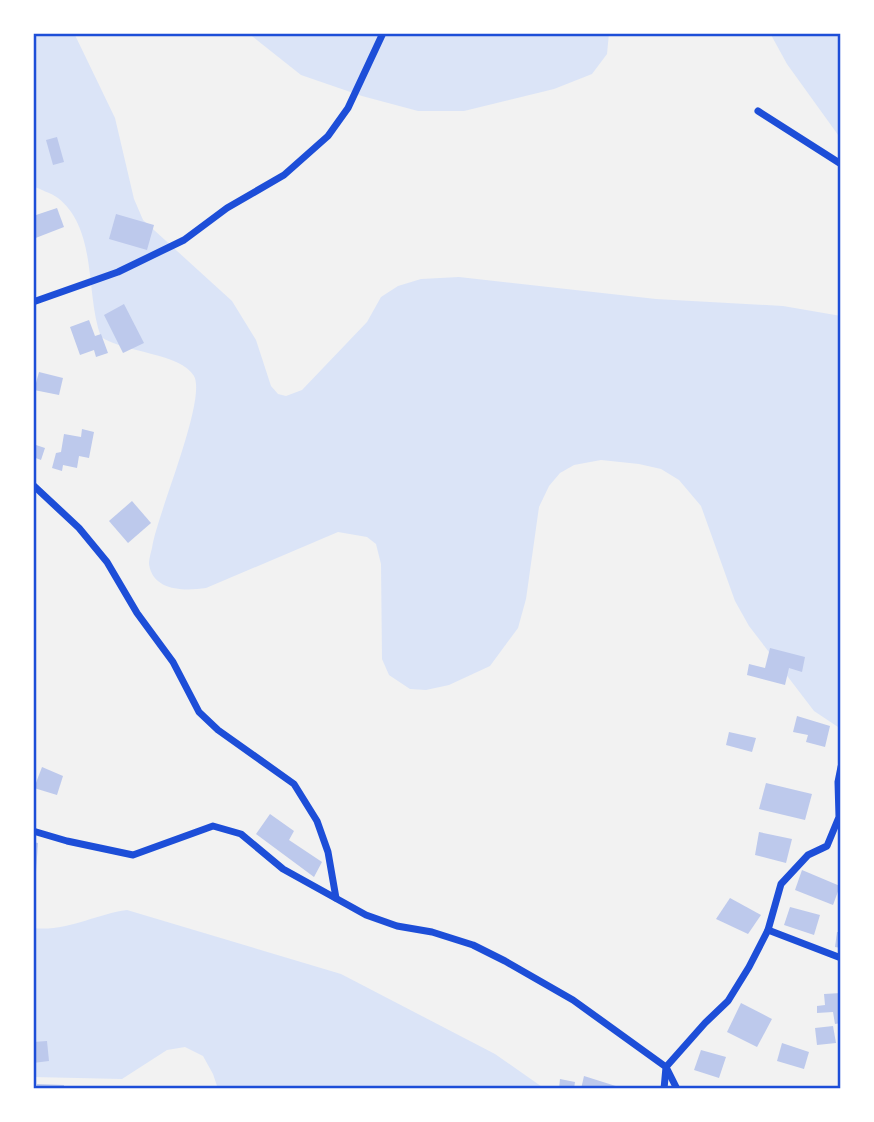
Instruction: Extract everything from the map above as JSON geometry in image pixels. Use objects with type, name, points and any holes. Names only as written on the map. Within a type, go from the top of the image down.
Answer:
[{"type":"street","points":[[33,302],[118,272],[184,240],[227,208],[284,175],[328,136],[348,108],[383,33]]},
{"type":"street","points":[[758,111],[841,164]]},
{"type":"street","points":[[33,485],[79,528],[107,562],[137,613],[173,662],[199,712],[218,730],[294,784],[317,821],[328,852],[336,898]]},
{"type":"street","points":[[664,1089],[666,1067],[728,1001],[749,967],[768,930],[780,884],[808,855],[827,846],[839,817],[838,782],[841,767]]},
{"type":"street","points":[[33,831],[133,855],[213,827],[241,834],[283,869],[366,915],[397,926],[432,932],[473,945],[573,1000],[666,1067],[677,1089]]},
{"type":"street","points":[[768,930],[841,958]]},
{"type":"shaded area","points":[[33,33],[74,33],[115,118],[134,199],[143,220],[232,301],[256,340],[271,386],[278,394],[286,396],[302,390],[367,322],[381,297],[398,286],[421,279],[459,277],[656,299],[783,306],[841,316],[841,729],[814,711],[749,626],[735,601],[701,506],[679,480],[661,469],[639,464],[601,460],[574,465],[560,473],[549,486],[539,507],[526,599],[518,628],[490,666],[449,685],[426,690],[410,689],[389,675],[382,659],[381,564],[376,544],[367,537],[338,532],[206,588],[172,588],[157,580],[149,564],[150,558],[194,408],[194,376],[177,362],[124,347],[101,337],[93,302],[89,263],[79,227],[71,211],[58,198],[33,186]]},
{"type":"shaded area","points":[[248,33],[609,33],[607,54],[592,74],[554,89],[464,111],[418,111],[362,96],[301,75]]},
{"type":"shaded area","points":[[770,33],[841,33],[841,139],[787,64]]},
{"type":"shaded area","points":[[127,910],[341,974],[495,1054],[545,1089],[218,1089],[203,1056],[185,1047],[167,1050],[122,1079],[33,1077],[33,928],[69,925]]},
{"type":"building","points":[[57,137],[64,162],[53,165],[46,140]]},
{"type":"building","points":[[57,208],[64,227],[33,239],[33,216]]},
{"type":"building","points":[[116,214],[154,225],[147,250],[109,239]]},
{"type":"building","points":[[124,304],[144,343],[123,353],[104,315]]},
{"type":"building","points":[[89,320],[95,336],[101,334],[108,353],[96,357],[94,350],[80,355],[70,327]]},
{"type":"building","points":[[39,372],[63,378],[59,395],[34,390]]},
{"type":"building","points":[[82,429],[94,432],[89,458],[79,456],[77,468],[63,465],[62,471],[52,468],[56,453],[61,452],[64,434],[81,437]]},
{"type":"building","points":[[33,444],[45,448],[41,460],[33,457]]},
{"type":"building","points":[[132,501],[151,523],[128,543],[109,521]]},
{"type":"building","points":[[770,648],[805,657],[802,672],[789,668],[785,685],[747,675],[749,664],[765,668]]},
{"type":"building","points":[[797,716],[830,726],[825,747],[806,742],[808,735],[793,732]]},
{"type":"building","points":[[729,732],[756,738],[752,752],[726,745]]},
{"type":"building","points":[[42,767],[63,776],[57,795],[34,788]]},
{"type":"building","points":[[766,783],[812,794],[805,820],[759,809]]},
{"type":"building","points":[[270,814],[294,831],[289,840],[322,862],[314,877],[256,834]]},
{"type":"building","points":[[759,832],[792,839],[786,863],[755,855]]},
{"type":"building","points":[[33,842],[38,843],[35,886],[33,886]]},
{"type":"building","points":[[802,870],[840,886],[833,905],[795,890]]},
{"type":"building","points":[[730,898],[761,915],[748,934],[716,919]]},
{"type":"building","points":[[790,907],[820,915],[814,935],[784,925]]},
{"type":"building","points":[[837,932],[841,932],[841,948],[835,947]]},
{"type":"building","points":[[841,993],[841,1023],[835,1024],[833,1012],[817,1013],[817,1006],[825,1005],[824,994]]},
{"type":"building","points":[[741,1003],[772,1019],[757,1047],[727,1032]]},
{"type":"building","points":[[833,1026],[836,1043],[817,1045],[815,1028]]},
{"type":"building","points":[[47,1041],[49,1061],[33,1063],[33,1042]]},
{"type":"building","points":[[782,1043],[809,1052],[804,1069],[777,1061]]},
{"type":"building","points":[[701,1050],[726,1057],[719,1078],[694,1070]]},
{"type":"building","points":[[584,1076],[622,1088],[622,1089],[581,1089]]},
{"type":"building","points":[[560,1079],[575,1082],[574,1089],[559,1089]]},
{"type":"building","points":[[37,1084],[64,1085],[64,1089],[37,1089]]}]
